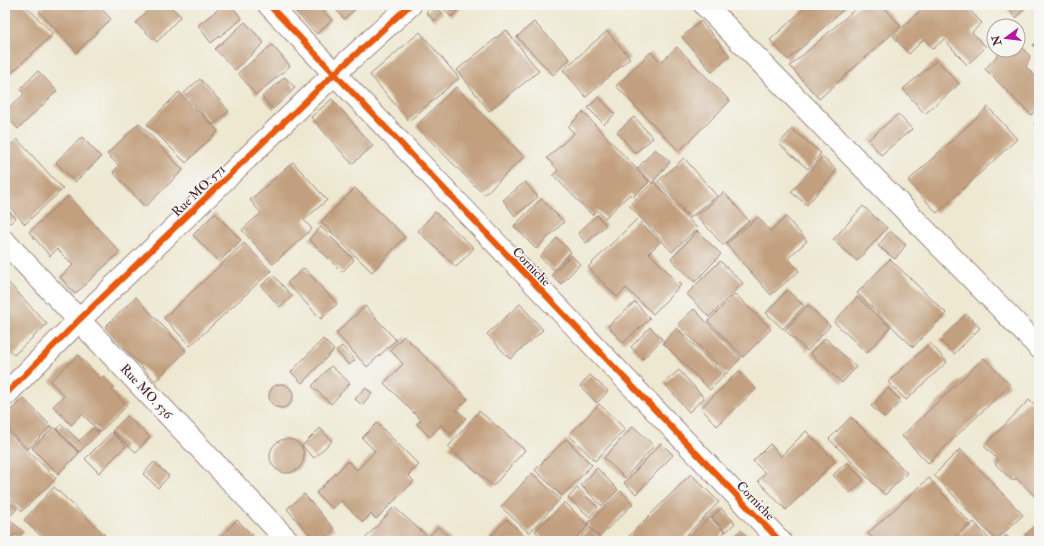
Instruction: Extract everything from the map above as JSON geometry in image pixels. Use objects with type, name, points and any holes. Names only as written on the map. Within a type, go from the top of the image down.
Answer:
[{"type":"street","name":"Corniche","points":[[269,5],[780,541]]},
{"type":"street","name":"Rue MO. 571","points":[[5,395],[79,320],[334,74],[410,5]]},
{"type":"street","points":[[705,5],[1039,347]]},
{"type":"street","name":"Rue MO. 536","points":[[5,242],[288,541]]},
{"type":"building","points":[[5,5],[25,5],[53,34],[5,79]]},
{"type":"building","points":[[46,5],[98,5],[111,19],[77,52],[39,11]]},
{"type":"building","points":[[152,5],[168,5],[181,16],[157,42],[136,23]]},
{"type":"building","points":[[224,5],[231,5],[242,19],[211,43],[198,25]]},
{"type":"building","points":[[289,5],[317,5],[332,20],[317,34]]},
{"type":"building","points":[[332,5],[360,5],[344,19]]},
{"type":"building","points":[[433,5],[442,13],[434,21],[426,12]]},
{"type":"building","points":[[440,5],[463,5],[451,17]]},
{"type":"building","points":[[808,5],[848,5],[788,60],[770,40]]},
{"type":"building","points":[[860,5],[882,5],[901,26],[819,99],[790,66]]},
{"type":"building","points":[[926,5],[944,5],[947,8],[950,5],[965,5],[982,23],[972,32],[986,47],[967,65],[944,39],[933,49],[924,39],[909,54],[893,36]]},
{"type":"building","points":[[1003,5],[1028,5],[1016,18]]},
{"type":"building","points":[[701,21],[730,56],[712,72],[682,37]]},
{"type":"building","points":[[245,22],[264,43],[235,70],[215,49]]},
{"type":"building","points":[[534,22],[570,59],[553,75],[517,37]]},
{"type":"building","points":[[506,30],[539,71],[489,111],[457,70]]},
{"type":"building","points":[[607,31],[630,58],[586,97],[563,70]]},
{"type":"building","points":[[420,32],[459,78],[409,121],[370,75]]},
{"type":"building","points":[[1039,41],[1039,53],[1033,45]]},
{"type":"building","points":[[272,45],[290,66],[256,95],[238,73]]},
{"type":"building","points":[[677,47],[730,101],[679,151],[616,86],[651,52],[661,62]]},
{"type":"building","points":[[1026,52],[1030,56],[1026,67],[1039,80],[1039,108],[1031,115],[985,69],[995,58],[1026,58]]},
{"type":"building","points":[[937,60],[959,84],[925,114],[903,89]]},
{"type":"building","points":[[38,71],[57,91],[18,129],[5,114],[5,112],[24,94],[20,89]]},
{"type":"building","points":[[285,77],[295,88],[273,109],[262,97]]},
{"type":"building","points":[[200,79],[229,111],[213,125],[184,93]]},
{"type":"building","points":[[456,87],[524,157],[484,195],[416,126]]},
{"type":"building","points":[[179,92],[218,131],[186,163],[147,124]]},
{"type":"building","points":[[599,97],[615,114],[604,124],[588,108]]},
{"type":"building","points":[[332,99],[373,146],[352,164],[311,117]]},
{"type":"building","points":[[988,107],[1017,139],[937,213],[908,181]]},
{"type":"building","points":[[583,112],[649,182],[633,197],[630,194],[605,218],[597,210],[592,215],[553,175],[558,170],[547,158],[574,133],[568,127]]},
{"type":"building","points":[[898,114],[912,129],[881,155],[868,140]]},
{"type":"building","points":[[634,117],[653,138],[635,153],[617,132]]},
{"type":"building","points":[[1039,118],[1039,129],[1034,123]]},
{"type":"building","points":[[139,123],[183,170],[145,207],[113,172],[119,166],[107,154]]},
{"type":"building","points":[[792,129],[821,153],[808,169],[779,144]]},
{"type":"building","points":[[82,137],[101,157],[75,182],[56,162]]},
{"type":"building","points":[[17,139],[63,189],[25,224],[5,202],[5,150]]},
{"type":"building","points":[[655,149],[670,162],[652,183],[637,169]]},
{"type":"building","points":[[822,157],[837,170],[807,205],[791,192]]},
{"type":"building","points":[[684,158],[717,196],[690,218],[658,181]]},
{"type":"building","points":[[293,162],[327,200],[304,220],[312,229],[273,264],[242,230],[261,213],[250,200]]},
{"type":"building","points":[[525,182],[538,197],[515,216],[503,200]]},
{"type":"building","points":[[654,182],[697,228],[672,252],[629,205]]},
{"type":"building","points":[[355,188],[405,237],[372,272],[321,222]]},
{"type":"building","points":[[724,192],[749,221],[723,245],[697,216]]},
{"type":"building","points":[[68,196],[120,252],[75,294],[60,277],[73,265],[57,249],[50,256],[29,232]]},
{"type":"building","points":[[541,199],[564,222],[536,249],[514,226]]},
{"type":"building","points":[[863,206],[887,228],[857,261],[833,240]]},
{"type":"building","points":[[5,207],[16,218],[10,223],[5,218]]},
{"type":"building","points":[[435,212],[474,248],[456,267],[418,231]]},
{"type":"building","points":[[215,213],[241,240],[219,262],[193,235]]},
{"type":"building","points":[[597,215],[606,225],[586,243],[578,233]]},
{"type":"building","points":[[758,217],[770,231],[786,217],[807,241],[788,258],[799,271],[771,295],[726,244]]},
{"type":"building","points":[[637,219],[660,242],[649,253],[681,285],[653,314],[626,288],[617,297],[588,267]]},
{"type":"building","points":[[321,227],[354,260],[342,272],[309,239]]},
{"type":"building","points":[[697,231],[721,254],[695,282],[671,259]]},
{"type":"building","points":[[890,231],[906,245],[895,259],[878,246]]},
{"type":"building","points":[[557,238],[571,252],[554,270],[540,257]]},
{"type":"building","points":[[244,243],[271,271],[190,346],[164,318]]},
{"type":"building","points":[[571,255],[580,264],[561,284],[552,275]]},
{"type":"building","points":[[890,259],[946,313],[913,347],[857,293]]},
{"type":"building","points":[[720,261],[743,283],[709,317],[687,294]]},
{"type":"building","points":[[304,268],[337,304],[321,319],[287,283]]},
{"type":"building","points":[[273,275],[292,296],[280,307],[261,286]]},
{"type":"building","points":[[5,279],[47,324],[14,355],[5,345]]},
{"type":"building","points":[[787,290],[804,306],[783,329],[766,313]]},
{"type":"building","points":[[735,294],[771,329],[743,357],[708,321]]},
{"type":"building","points":[[136,297],[186,351],[155,381],[105,327]]},
{"type":"building","points":[[857,297],[890,327],[867,353],[834,322]]},
{"type":"building","points":[[635,302],[650,319],[623,343],[608,326]]},
{"type":"building","points":[[520,304],[543,330],[510,359],[487,334]]},
{"type":"building","points":[[808,305],[830,326],[807,351],[785,330]]},
{"type":"building","points":[[365,306],[396,340],[367,367],[336,333]]},
{"type":"building","points":[[694,309],[741,358],[726,374],[678,324]]},
{"type":"building","points":[[966,314],[980,328],[954,354],[940,340]]},
{"type":"building","points":[[650,327],[662,339],[643,359],[631,347]]},
{"type":"building","points":[[677,328],[724,376],[710,390],[663,343]]},
{"type":"building","points":[[404,336],[468,399],[457,410],[466,418],[451,434],[441,425],[430,437],[417,424],[421,420],[384,383],[403,364],[390,350]]},
{"type":"building","points":[[825,338],[856,367],[842,383],[810,353]]},
{"type":"building","points":[[323,339],[334,350],[302,383],[291,372]]},
{"type":"building","points":[[930,343],[947,362],[906,400],[888,382]]},
{"type":"building","points":[[342,346],[355,360],[349,365],[336,351]]},
{"type":"building","points":[[78,355],[101,379],[103,376],[114,388],[112,390],[127,406],[100,432],[82,414],[71,425],[53,406],[64,396],[50,381]]},
{"type":"building","points":[[984,358],[1010,385],[928,463],[902,436]]},
{"type":"building","points":[[331,366],[350,383],[331,404],[312,386]]},
{"type":"building","points":[[679,370],[704,398],[689,412],[664,383]]},
{"type":"building","points":[[739,371],[756,389],[717,426],[701,408]]},
{"type":"building","points":[[590,375],[608,391],[597,403],[580,386]]},
{"type":"building","points":[[281,384],[286,385],[292,391],[292,401],[286,407],[281,408],[276,407],[270,401],[269,396],[270,391],[276,385]]},
{"type":"building","points":[[365,388],[372,393],[362,405],[355,399]]},
{"type":"building","points":[[888,388],[901,401],[885,418],[871,406]]},
{"type":"building","points":[[23,398],[51,426],[28,449],[5,427],[5,416]]},
{"type":"building","points":[[1029,400],[1039,410],[1039,496],[1037,498],[1016,478],[1013,481],[995,464],[998,460],[984,446]]},
{"type":"building","points":[[599,404],[625,429],[595,461],[569,435]]},
{"type":"building","points":[[479,411],[525,450],[493,486],[448,447]]},
{"type":"building","points":[[127,416],[150,437],[136,452],[112,431]]},
{"type":"building","points":[[851,417],[907,473],[885,495],[829,439]]},
{"type":"building","points":[[377,423],[419,465],[408,475],[414,481],[376,519],[371,514],[363,522],[341,501],[332,509],[316,493],[348,461],[357,470],[375,451],[362,438]]},
{"type":"building","points":[[62,424],[79,441],[93,428],[99,433],[79,452],[57,429]]},
{"type":"building","points":[[633,426],[654,446],[625,478],[604,458]]},
{"type":"building","points":[[54,427],[79,453],[58,474],[32,448]]},
{"type":"building","points":[[320,428],[332,441],[314,458],[302,446]]},
{"type":"building","points":[[5,429],[56,478],[22,511],[5,494]]},
{"type":"building","points":[[806,431],[835,461],[786,510],[758,481],[765,473],[753,461],[770,444],[781,456]]},
{"type":"building","points":[[112,432],[126,446],[99,473],[85,459]]},
{"type":"building","points":[[284,439],[290,439],[299,444],[303,450],[303,462],[299,468],[290,473],[284,473],[275,468],[270,459],[270,453],[275,444]]},
{"type":"building","points":[[566,439],[592,465],[562,496],[535,470]]},
{"type":"building","points":[[661,443],[673,455],[636,494],[624,483]]},
{"type":"building","points":[[960,449],[1023,515],[996,540],[934,475]]},
{"type":"building","points":[[154,462],[169,476],[158,488],[143,474]]},
{"type":"building","points":[[847,462],[864,480],[850,493],[833,475]]},
{"type":"building","points":[[597,468],[618,490],[602,506],[581,485]]},
{"type":"building","points":[[532,473],[560,499],[529,533],[501,507]]},
{"type":"building","points":[[691,474],[719,502],[681,541],[624,541]]},
{"type":"building","points":[[929,478],[970,523],[950,541],[875,541],[868,533]]},
{"type":"building","points":[[54,487],[105,535],[99,541],[46,541],[24,520]]},
{"type":"building","points":[[577,488],[598,507],[590,517],[568,498]]},
{"type":"building","points":[[621,491],[633,504],[599,537],[587,524]]},
{"type":"building","points":[[304,494],[334,529],[321,541],[315,541],[287,509]]},
{"type":"building","points":[[7,500],[17,509],[11,515],[5,509],[5,502]]},
{"type":"building","points":[[565,502],[588,526],[573,541],[545,541],[535,531]]},
{"type":"building","points":[[394,507],[428,537],[438,527],[453,541],[363,541]]},
{"type":"building","points":[[721,508],[735,523],[726,532],[712,517]]},
{"type":"building","points":[[5,515],[9,519],[5,524]]},
{"type":"building","points":[[710,517],[725,532],[716,541],[685,541]]},
{"type":"building","points":[[507,519],[529,541],[490,541],[488,539]]},
{"type":"building","points":[[237,520],[258,541],[217,541]]},
{"type":"building","points":[[11,521],[24,532],[19,537],[15,534],[9,541],[5,541],[5,528]]},
{"type":"building","points":[[974,522],[991,541],[952,541]]},
{"type":"building","points":[[1039,522],[1039,541],[1031,541],[1025,535]]},
{"type":"building","points":[[590,528],[602,541],[577,541]]},
{"type":"building","points":[[741,530],[751,541],[728,541]]},
{"type":"building","points":[[1006,535],[1012,541],[1001,541]]},
{"type":"cycle path","points":[[269,5],[780,541]]},
{"type":"cycle path","points":[[5,395],[79,320],[334,74],[410,5]]}]
